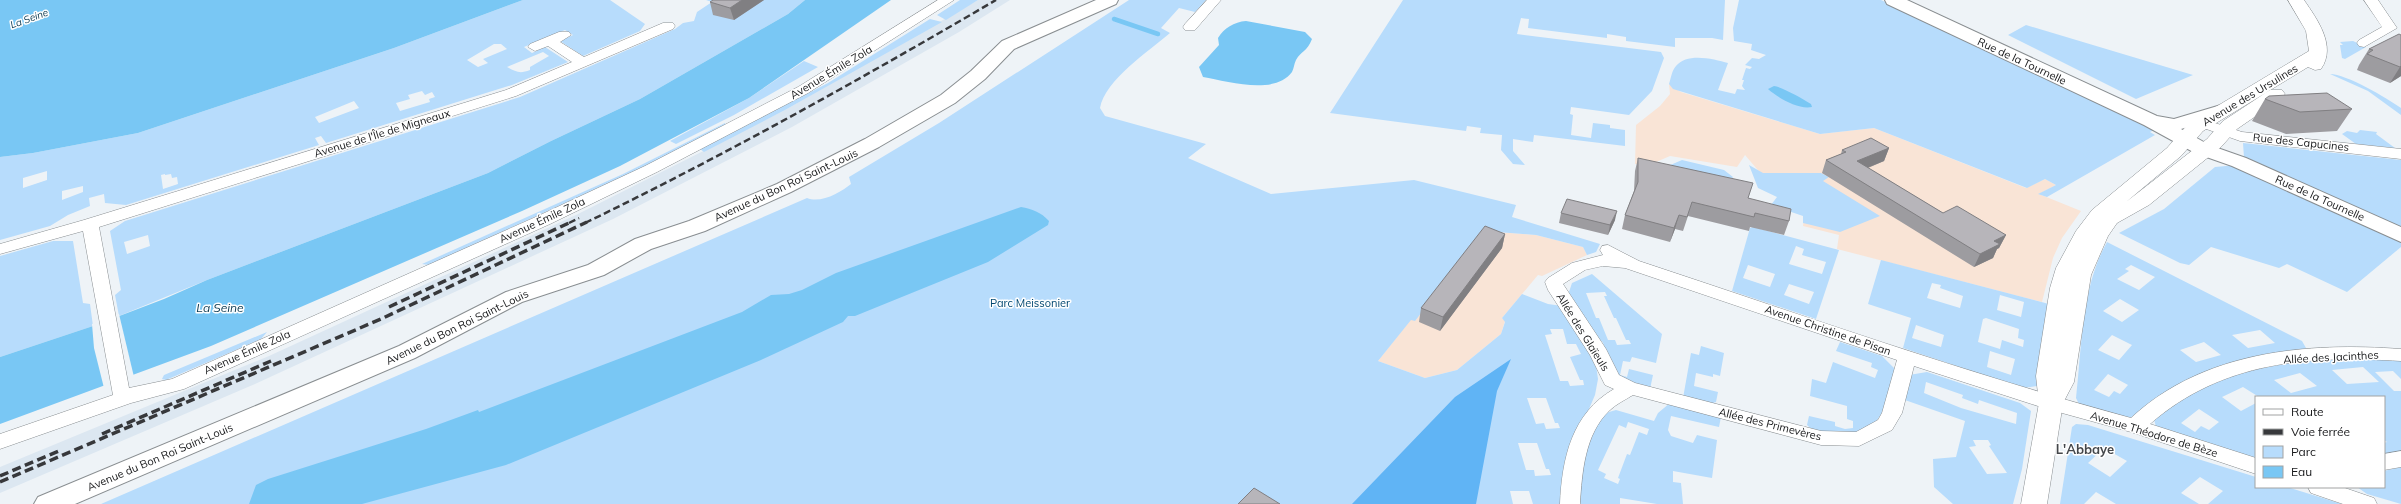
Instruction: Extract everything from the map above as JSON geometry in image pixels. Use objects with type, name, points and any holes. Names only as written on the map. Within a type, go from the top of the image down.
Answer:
[{"type":"main road","name":"Rue de la Tournelle","points":[[1893,0],[2153,122],[2193,132],[2213,142],[2239,162],[2401,235]]},
{"type":"main road","name":"Avenue du Bon Roi Saint-Louis","points":[[48,504],[407,352],[514,297],[596,270],[643,244],[697,226],[784,188],[872,143],[948,99],[978,75],[998,52],[1008,44],[1109,1]]},
{"type":"main road","name":"Avenue du Bon Roi Saint-Louis","points":[[70,504],[447,343],[521,305],[590,283],[654,249],[716,229],[801,192],[882,150],[963,103],[984,86],[1010,57],[1081,23],[1094,15],[1109,1]]},
{"type":"main road","points":[[2153,122],[2175,124],[2221,111]]},
{"type":"street","name":"Avenue Émile Zola","points":[[0,442],[124,394],[177,384],[544,220],[651,169],[803,90],[947,0]]},
{"type":"street","points":[[1190,27],[1214,0]]},
{"type":"street","name":"Avenue des Ursulines","points":[[2051,403],[2062,382],[2080,275],[2098,236],[2110,220],[2142,201],[2213,142],[2310,71],[2315,65],[2319,40],[2309,19],[2296,0]]},
{"type":"street","points":[[2364,43],[2396,29],[2371,0]]},
{"type":"street","name":"Avenue de l'Île de Migneaux","points":[[0,249],[90,224],[511,93],[668,26]]},
{"type":"street","points":[[535,47],[564,35]]},
{"type":"street","points":[[549,41],[584,63]]},
{"type":"street","name":"Avenue des Ursulines","points":[[2051,403],[2048,376],[2061,288],[2067,268],[2086,231],[2099,214],[2193,132],[2221,111],[2318,53]]},
{"type":"street","name":"Rue des Capucines","points":[[2193,132],[2213,142],[2240,136],[2401,154]]},
{"type":"street","points":[[90,224],[124,394]]},
{"type":"street","name":"Avenue Christine de Pisan","points":[[1608,250],[1612,255],[1633,265],[1907,357],[2051,403]]},
{"type":"street","name":"Allée des Glaïeuls","points":[[1630,388],[1612,380],[1599,354],[1557,290],[1554,282],[1572,268],[1590,262],[1605,259],[1633,265]]},
{"type":"street","name":"Allée des Jacinthes","points":[[2135,426],[2153,408],[2200,380],[2220,372],[2275,360],[2304,356],[2401,355]]},
{"type":"street","name":"Allée des Primevères","points":[[1630,388],[1821,438],[1860,439],[1885,425],[1892,413],[1907,357]]},
{"type":"street","points":[[1570,504],[1578,450],[1588,424],[1601,406],[1630,388]]},
{"type":"street","points":[[2034,504],[2051,403]]},
{"type":"street","name":"Avenue Théodore de Bèze","points":[[2051,403],[2135,426],[2255,466]]},
{"type":"street","points":[[2385,462],[2401,459]]},
{"type":"street","points":[[2323,488],[2367,504]]},
{"type":"shaded area","points":[[978,0],[1010,0],[959,32],[792,127],[613,219],[255,384],[0,493],[0,467],[269,356],[578,214],[785,110]]},
{"type":"shaded area","points":[[1669,84],[1681,92],[1820,134],[1874,128],[2026,188],[2045,179],[2056,185],[2039,194],[2081,211],[2062,238],[2053,258],[2042,302],[1837,249],[1839,235],[1803,226],[1804,216],[1780,196],[1745,155],[1737,167],[1670,156],[1647,166],[1635,164],[1636,125],[1660,106],[1670,94]]},
{"type":"shaded area","points":[[1485,231],[1536,235],[1583,247],[1587,255],[1542,276],[1538,275],[1502,318],[1505,321],[1501,334],[1457,370],[1425,378],[1378,361],[1411,319],[1415,320]]},
{"type":"shaded area","points":[[1511,359],[1497,391],[1476,504],[1352,504],[1455,397]]},
{"type":"green space","points":[[523,0],[610,0],[645,24],[640,31],[583,56],[560,41],[573,35],[565,30],[524,47],[532,53],[545,47],[568,62],[512,85],[326,143],[321,136],[315,138],[319,145],[126,205],[105,203],[104,194],[89,198],[90,206],[68,215],[50,226],[0,240],[0,157],[33,153],[138,133],[394,48]],"holes":[[[494,44],[501,44],[507,49],[483,59],[488,63],[478,67],[467,60]],[[543,52],[549,56],[530,67],[530,70],[523,72],[507,67]],[[422,91],[425,95],[432,92],[435,97],[429,99],[430,102],[400,111],[396,103],[410,99],[408,95]],[[354,101],[359,108],[319,123],[315,117]],[[47,171],[47,180],[23,188],[23,178]],[[171,174],[172,178],[177,177],[178,184],[163,189],[161,175]],[[83,186],[83,192],[62,200],[62,191]]]},
{"type":"green space","points":[[706,0],[805,0],[788,14],[640,99],[488,173],[207,280],[119,316],[115,295],[121,290],[110,231],[125,221],[520,97],[675,29],[683,23],[694,21],[697,12],[712,2]],"holes":[[[148,235],[150,246],[127,254],[124,242]]]},
{"type":"green space","points":[[960,0],[978,0],[946,20],[937,15]]},
{"type":"green space","name":"Parc Meissonier","points":[[1129,0],[1206,0],[1195,12],[1179,8],[1161,28],[1170,33],[1140,57],[1110,87],[1100,108],[1105,116],[1206,144],[1188,158],[1271,194],[1414,180],[1516,205],[1512,217],[1600,244],[1596,252],[1587,255],[1583,247],[1536,235],[1485,231],[1415,321],[1411,320],[1378,361],[1425,378],[1457,370],[1501,334],[1505,322],[1502,318],[1522,294],[1548,304],[1562,306],[1596,365],[1598,379],[1595,395],[1586,416],[1564,504],[1533,504],[1529,491],[1510,491],[1513,504],[101,504],[807,198],[818,199],[830,196],[851,184],[849,177],[939,123]],"holes":[[[1550,329],[1563,329],[1567,344],[1576,344],[1581,354],[1570,357],[1580,380],[1583,380],[1584,385],[1570,386],[1568,381],[1560,381],[1545,335],[1552,334]],[[1527,398],[1546,398],[1555,423],[1558,423],[1560,428],[1546,429],[1544,423],[1536,424]],[[1518,443],[1537,443],[1546,469],[1549,469],[1551,475],[1535,476],[1534,470],[1526,470]]]},
{"type":"green space","points":[[1403,0],[1725,0],[1723,40],[1712,38],[1675,38],[1675,47],[1626,41],[1626,37],[1607,34],[1607,38],[1528,28],[1529,19],[1521,18],[1517,34],[1661,52],[1664,58],[1652,91],[1629,115],[1571,107],[1570,114],[1573,115],[1571,135],[1591,138],[1593,123],[1610,125],[1610,128],[1625,130],[1625,146],[1534,135],[1533,142],[1513,139],[1513,151],[1525,165],[1513,164],[1501,150],[1502,135],[1480,133],[1481,128],[1467,126],[1466,131],[1330,113]]},
{"type":"green space","points":[[1739,0],[1881,0],[2154,130],[2150,132],[2155,135],[2047,197],[2038,194],[2056,185],[2045,179],[2027,188],[1874,128],[1820,134],[1673,89],[1669,84],[1676,66],[1687,59],[1701,58],[1728,63],[1718,90],[1735,94],[1737,89],[1745,90],[1742,86],[1744,80],[1742,80],[1746,68],[1750,69],[1752,67],[1745,65],[1752,58],[1759,59],[1766,55],[1751,50],[1752,44],[1734,41],[1733,28]]},
{"type":"green space","points":[[930,19],[942,22],[785,110],[704,152],[700,149],[828,83]]},
{"type":"green space","points":[[2026,25],[2193,75],[2136,99],[2008,35]]},
{"type":"green space","points":[[2353,41],[2366,47],[2345,59],[2342,58],[2340,45],[2343,45],[2340,42]]},
{"type":"green space","points":[[804,61],[818,67],[734,115],[676,144],[670,141],[749,98]]},
{"type":"green space","points":[[2330,74],[2356,82],[2386,98],[2401,108],[2401,115],[2368,91]]},
{"type":"green space","points":[[725,123],[726,126],[642,168],[429,265],[422,264],[623,174]]},
{"type":"green space","points":[[2360,130],[2377,132],[2376,134],[2395,148],[2356,144],[2342,134],[2347,131],[2357,133]]},
{"type":"green space","points":[[2243,143],[2401,160],[2401,229],[2244,158]]},
{"type":"green space","points":[[1682,160],[1724,170],[1733,177],[1731,180],[1668,166]]},
{"type":"green space","points":[[1749,165],[1763,173],[1821,173],[1829,177],[1823,181],[1880,216],[1840,232],[1803,223],[1803,216],[1771,205],[1777,197],[1758,188]]},
{"type":"green space","points":[[2233,166],[2401,242],[2401,247],[2347,292],[2287,264],[2279,268],[2211,247],[2189,265],[2180,263],[2119,233],[2164,209],[2215,167]]},
{"type":"green space","points":[[1753,227],[1839,250],[1816,319],[1732,291],[1750,228]],"holes":[[[1796,246],[1804,249],[1802,255],[1826,262],[1822,274],[1789,264]],[[1748,265],[1775,274],[1770,287],[1743,278]],[[1789,284],[1814,292],[1809,304],[1784,295]]]},
{"type":"green space","points":[[53,241],[73,241],[83,303],[90,304],[93,326],[0,357],[0,256]]},
{"type":"green space","points":[[2107,242],[2302,341],[2306,348],[2169,391],[2130,418],[2079,404],[2076,398],[2084,318],[2087,298],[2098,260]],"holes":[[[2131,265],[2155,277],[2139,290],[2117,279],[2129,271],[2125,269]],[[2120,299],[2139,310],[2122,322],[2103,311]],[[2260,330],[2275,343],[2248,348],[2232,335]],[[2112,335],[2132,345],[2119,360],[2098,350]],[[2204,342],[2221,355],[2196,362],[2180,350]],[[2108,374],[2128,385],[2120,394],[2114,391],[2109,397],[2094,390]]]},
{"type":"green space","points":[[1881,260],[2049,304],[2037,386],[2022,388],[1903,348],[1911,318],[1868,304]],"holes":[[[1932,283],[1941,285],[1940,288],[1963,296],[1960,308],[1927,298]],[[2000,295],[2024,302],[2021,317],[1997,310]],[[1986,318],[2019,329],[2018,338],[2024,340],[2023,347],[2002,340],[2000,349],[1978,342],[1983,319]],[[1916,325],[1944,335],[1941,347],[1912,338]],[[1990,351],[2015,359],[2011,375],[1987,367]]]},
{"type":"green space","points":[[1592,274],[1662,334],[1656,363],[1632,357],[1630,362],[1623,361],[1620,375],[1627,377],[1629,369],[1653,375],[1650,389],[1625,380],[1615,371],[1611,366],[1602,349],[1604,345],[1602,341],[1596,340],[1574,303],[1569,292],[1572,283]],"holes":[[[1605,292],[1607,296],[1604,296],[1614,318],[1616,318],[1626,340],[1629,340],[1631,344],[1617,345],[1615,340],[1608,340],[1599,318],[1596,318],[1586,293]]]},
{"type":"green space","points":[[267,332],[261,339],[166,380],[162,379],[164,375]]},
{"type":"green space","points":[[1840,342],[1882,356],[1896,370],[1884,408],[1874,423],[1866,429],[1852,433],[1816,433],[1807,425],[1809,416],[1835,422],[1835,426],[1845,429],[1853,428],[1853,421],[1847,419],[1847,406],[1810,396],[1812,379],[1826,383],[1833,362],[1875,378],[1878,370],[1871,367],[1872,363],[1836,351]]},
{"type":"green space","points":[[1701,346],[1724,353],[1720,376],[1713,374],[1713,377],[1696,373],[1694,386],[1718,392],[1716,402],[1710,404],[1683,398],[1691,353],[1699,355]]},
{"type":"green space","points":[[2328,358],[2401,360],[2401,379],[2393,371],[2375,372],[2394,391],[2401,391],[2401,454],[2385,457],[2385,443],[2387,442],[2385,441],[2385,396],[2257,396],[2243,387],[2222,397],[2241,411],[2255,404],[2255,460],[2156,427],[2154,419],[2174,404],[2215,382],[2258,369]],"holes":[[[2363,367],[2379,382],[2347,384],[2332,370]],[[2300,373],[2317,386],[2291,393],[2274,380]],[[2199,409],[2219,422],[2209,430],[2201,426],[2195,432],[2181,423]]]},
{"type":"green space","points":[[1927,372],[2020,403],[2031,411],[2022,469],[2013,504],[1953,504],[1934,487],[1933,459],[1956,457],[1965,421],[1902,399],[1909,375]],"holes":[[[1926,382],[1963,395],[1962,398],[1978,404],[1979,400],[2017,413],[2016,424],[1961,408],[1924,393]],[[1973,440],[1988,440],[1991,445],[1989,446],[2007,473],[1987,474],[1969,447],[1976,446]]]},
{"type":"green space","points":[[1670,403],[1721,417],[1719,427],[1671,416],[1668,430],[1671,436],[1693,443],[1697,435],[1717,440],[1712,478],[1673,471],[1673,482],[1681,483],[1683,504],[1657,504],[1620,498],[1620,504],[1581,504],[1578,495],[1580,472],[1588,446],[1602,414],[1616,410],[1654,421],[1658,413]],"holes":[[[1628,422],[1649,429],[1647,435],[1639,432],[1630,455],[1627,454],[1618,478],[1620,479],[1618,484],[1604,478],[1606,474],[1598,470],[1619,425],[1626,428]]]},
{"type":"green space","points":[[2076,424],[2088,425],[2255,477],[2255,488],[2290,488],[2342,504],[2208,504],[2223,491],[2200,477],[2181,493],[2199,504],[2116,504],[2096,492],[2084,504],[2060,504],[2072,427]],"holes":[[[2104,448],[2127,461],[2110,477],[2088,463]]]},
{"type":"green space","points":[[2401,467],[2401,504],[2367,494],[2358,488],[2385,488],[2385,471]]},
{"type":"water","name":"La Seine","points":[[0,0],[523,0],[394,48],[138,133],[33,153],[0,157]]},
{"type":"water","name":"La Seine","points":[[805,0],[891,0],[749,98],[620,166],[522,211],[211,346],[0,424],[0,357],[93,326],[164,299],[207,280],[488,173],[640,99],[788,14]]},
{"type":"water","points":[[1246,21],[1305,32],[1312,39],[1306,49],[1296,60],[1292,72],[1284,79],[1274,83],[1262,85],[1237,84],[1203,77],[1199,67],[1219,45],[1218,38],[1220,34],[1230,26]]},
{"type":"water","points":[[1774,86],[1798,96],[1811,104],[1812,107],[1801,107],[1777,96],[1768,89]]},
{"type":"water","points":[[1021,207],[1033,210],[1043,215],[1049,221],[1048,225],[988,262],[855,316],[848,316],[843,322],[761,360],[506,465],[362,504],[249,504],[256,485],[268,479],[426,429],[478,410],[479,412],[742,312],[771,295],[789,294],[802,290],[836,273]]},
{"type":"pier","points":[[119,314],[134,377],[104,388],[94,348],[92,324]]},
{"type":"building","points":[[713,0],[742,0],[730,8],[710,2]]},
{"type":"building","points":[[2399,34],[2401,35],[2400,67],[2367,54],[2373,50],[2369,49]]},
{"type":"building","points":[[2327,93],[2352,109],[2300,112],[2265,99],[2269,96]]},
{"type":"building","points":[[1871,138],[1889,148],[1857,161],[1943,213],[1957,206],[2006,235],[1994,241],[2000,244],[1980,254],[1826,160],[1846,152],[1842,150]]},
{"type":"building","points":[[1638,158],[1753,183],[1748,198],[1791,209],[1789,221],[1755,213],[1754,217],[1692,202],[1687,217],[1679,215],[1674,228],[1625,215],[1638,182]]},
{"type":"building","points":[[1567,199],[1617,211],[1610,225],[1561,213]]},
{"type":"building","points":[[1485,226],[1505,234],[1443,317],[1421,308]]},
{"type":"building","points":[[1254,488],[1280,504],[1238,504]]},
{"type":"waterway","points":[[1114,19],[1158,34]]},
{"type":"railway","points":[[587,222],[689,171],[792,116],[895,59],[996,0]]},
{"type":"railway","points":[[571,222],[579,218]]},
{"type":"railway","points":[[389,307],[571,222]]},
{"type":"railway","points":[[0,482],[381,319],[587,222]]},
{"type":"railway","points":[[102,434],[271,361]]},
{"type":"railway","points":[[0,476],[59,451]]},
{"type":"district","name":"L'Abbaye","points":[[2085,449]]}]
